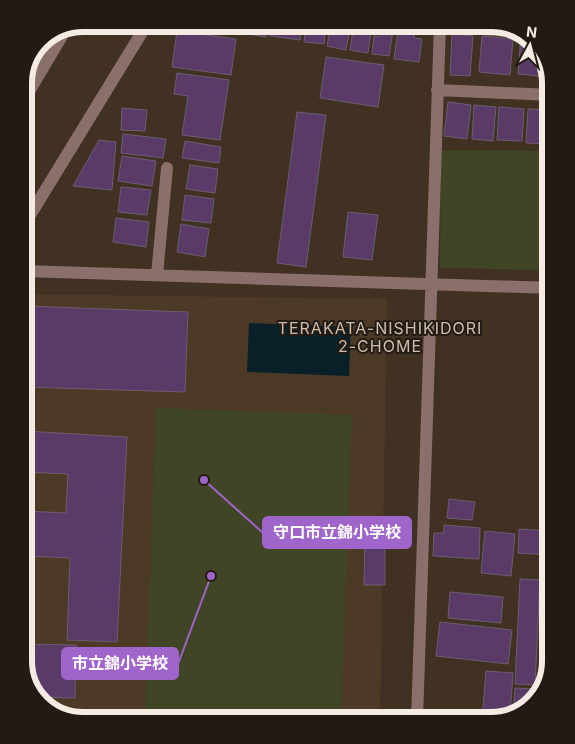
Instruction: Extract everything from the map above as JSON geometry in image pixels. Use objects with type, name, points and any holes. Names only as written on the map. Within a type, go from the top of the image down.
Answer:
[{"type":"street","points":[[33,210],[141,33]]},
{"type":"street","points":[[417,712],[440,33]]},
{"type":"street","points":[[33,84],[60,38]]},
{"type":"street","points":[[438,90],[542,95]]},
{"type":"street","points":[[157,275],[167,168]]},
{"type":"street","points":[[33,271],[542,288]]},
{"type":"shaded area","points":[[33,294],[387,299],[380,712],[84,712],[67,709],[50,699],[36,680],[33,667]]},
{"type":"green space","points":[[441,150],[542,151],[542,270],[440,268]]},
{"type":"green space","points":[[156,408],[352,415],[341,712],[145,712]]},
{"type":"water","points":[[249,323],[351,327],[349,376],[247,372]]},
{"type":"building","points":[[177,33],[192,33],[236,39],[231,75],[172,67]]},
{"type":"building","points":[[241,33],[267,33],[266,37]]},
{"type":"building","points":[[270,33],[301,33],[300,40],[270,36]]},
{"type":"building","points":[[305,33],[325,33],[324,44],[304,42]]},
{"type":"building","points":[[329,33],[349,33],[346,50],[327,46]]},
{"type":"building","points":[[353,33],[371,33],[368,53],[350,50]]},
{"type":"building","points":[[379,33],[393,33],[389,56],[372,54],[374,36],[379,37]]},
{"type":"building","points":[[398,33],[415,33],[414,38],[422,39],[419,62],[394,59]]},
{"type":"building","points":[[452,34],[473,36],[470,76],[450,75]]},
{"type":"building","points":[[482,36],[513,39],[510,75],[479,72]]},
{"type":"building","points":[[521,41],[534,55],[539,64],[542,76],[518,74]]},
{"type":"building","points":[[326,57],[384,65],[378,107],[320,98]]},
{"type":"building","points":[[177,73],[229,80],[220,140],[182,135],[188,96],[174,94]]},
{"type":"building","points":[[448,102],[471,105],[467,139],[444,136]]},
{"type":"building","points":[[474,105],[496,107],[493,141],[472,139]]},
{"type":"building","points":[[499,107],[524,109],[522,141],[497,140]]},
{"type":"building","points":[[122,108],[147,110],[145,131],[121,130]]},
{"type":"building","points":[[528,109],[542,110],[542,144],[526,143]]},
{"type":"building","points":[[297,112],[326,115],[306,267],[277,263]]},
{"type":"building","points":[[123,134],[166,139],[163,158],[121,153]]},
{"type":"building","points":[[99,140],[116,142],[112,190],[73,186]]},
{"type":"building","points":[[185,141],[221,147],[219,163],[182,158]]},
{"type":"building","points":[[122,156],[156,161],[152,186],[118,181]]},
{"type":"building","points":[[190,165],[218,169],[215,193],[186,189]]},
{"type":"building","points":[[121,187],[151,190],[147,215],[118,212]]},
{"type":"building","points":[[185,195],[214,199],[211,223],[182,220]]},
{"type":"building","points":[[348,212],[378,215],[372,260],[343,257]]},
{"type":"building","points":[[116,218],[149,222],[146,247],[113,242]]},
{"type":"building","points":[[181,224],[209,229],[205,257],[177,252]]},
{"type":"building","points":[[33,306],[188,312],[185,392],[33,387]]},
{"type":"building","points":[[33,432],[127,437],[117,642],[67,640],[70,558],[33,556],[33,511],[66,513],[68,474],[33,472]]},
{"type":"building","points":[[449,499],[475,502],[472,520],[447,518]]},
{"type":"building","points":[[444,525],[480,528],[479,559],[433,556],[434,533],[444,533]]},
{"type":"building","points":[[519,529],[542,530],[542,554],[518,553]]},
{"type":"building","points":[[485,531],[515,534],[511,576],[481,573]]},
{"type":"building","points":[[365,539],[385,539],[385,585],[364,585]]},
{"type":"building","points":[[520,579],[540,580],[535,685],[515,684]]},
{"type":"building","points":[[450,592],[503,597],[501,623],[448,618]]},
{"type":"building","points":[[440,622],[512,630],[508,664],[436,656]]},
{"type":"building","points":[[33,644],[76,645],[75,698],[48,697],[41,689],[34,674]]},
{"type":"building","points":[[486,671],[513,673],[511,708],[501,711],[483,712]]},
{"type":"building","points":[[515,688],[534,689],[525,699],[514,706]]},
{"type":"place","name":"守口市立錦小学校","points":[[204,480]]},
{"type":"place","name":"市立錦小学校","points":[[211,576]]},
{"type":"district","name":"TERAKATA-NISHIKIDORI 2-CHOME","points":[[380,337]]}]
